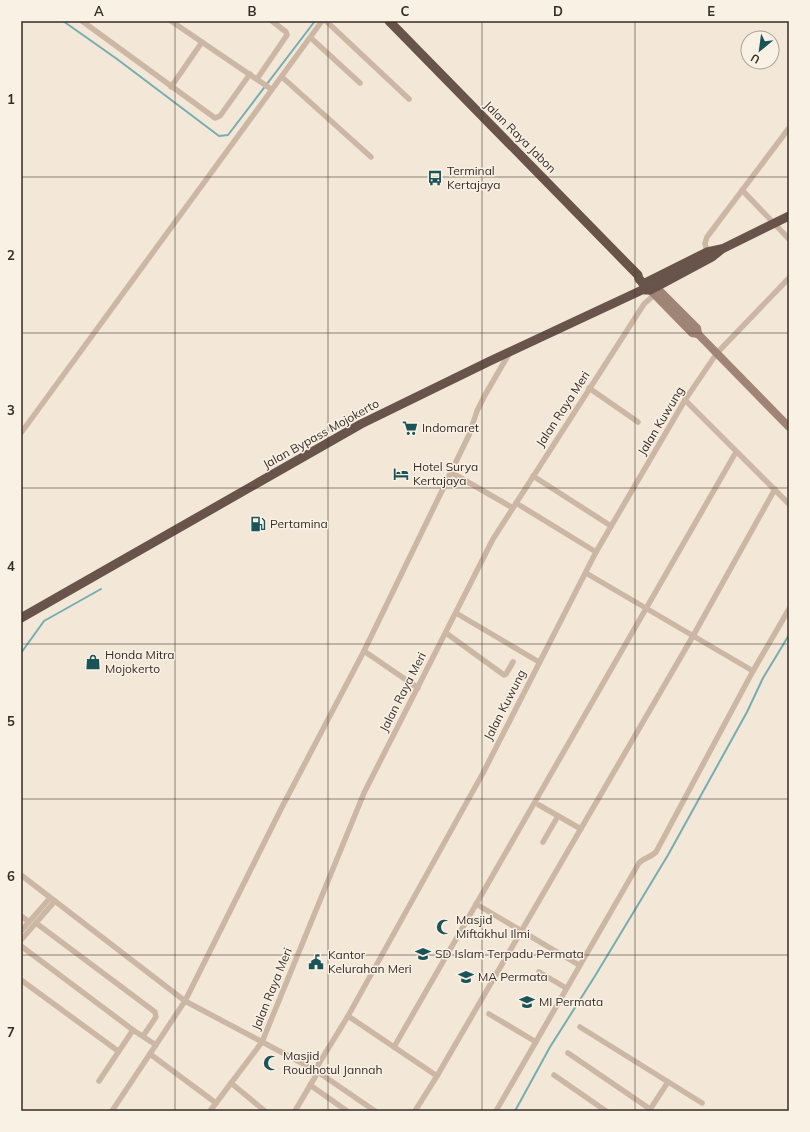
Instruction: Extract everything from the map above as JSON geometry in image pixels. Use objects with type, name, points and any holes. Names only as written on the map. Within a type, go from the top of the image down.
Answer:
[{"type":"highway","name":"Jalan Raya Jabon","points":[[389,21],[636,273],[649,289]]},
{"type":"highway","name":"Jalan Bypass Mojokerto","points":[[21,618],[349,430],[510,351],[649,289],[712,257],[722,249],[789,216]]},
{"type":"highway","name":"Jalan Bypass Mojokerto","points":[[649,289],[707,252],[722,249]]},
{"type":"main road","points":[[649,289],[697,328],[698,334],[789,427]]},
{"type":"street","points":[[82,21],[171,87],[216,118],[220,116],[250,74]]},
{"type":"street","points":[[171,21],[271,89]]},
{"type":"street","points":[[257,79],[287,35],[286,32],[272,21]]},
{"type":"street","points":[[21,433],[322,21]]},
{"type":"street","points":[[326,21],[409,99]]},
{"type":"street","points":[[311,38],[360,83]]},
{"type":"street","points":[[171,87],[202,42]]},
{"type":"street","points":[[282,77],[371,157]]},
{"type":"street","points":[[707,252],[705,243],[707,237],[789,128]]},
{"type":"street","points":[[742,190],[789,239]]},
{"type":"street","name":"Jalan Kuwung","points":[[295,1111],[482,772],[596,552],[685,400],[717,353],[789,278]]},
{"type":"street","name":"Jalan Raya Meri","points":[[210,1111],[262,1042],[359,804],[493,539],[644,304],[649,289]]},
{"type":"street","points":[[112,1111],[185,1001],[282,807],[364,651],[469,435],[477,411],[510,351]]},
{"type":"street","points":[[589,388],[638,422]]},
{"type":"street","points":[[685,400],[789,504]]},
{"type":"street","points":[[394,1047],[736,452]]},
{"type":"street","points":[[454,474],[514,505],[596,552]]},
{"type":"street","points":[[533,476],[611,526]]},
{"type":"street","points":[[415,1111],[437,1076],[693,636],[775,490]]},
{"type":"street","points":[[586,573],[753,671]]},
{"type":"street","points":[[496,1111],[639,863],[656,852],[753,671],[789,609]]},
{"type":"street","points":[[456,613],[539,662]]},
{"type":"street","points":[[446,633],[504,675],[513,662]]},
{"type":"street","points":[[364,651],[418,688]]},
{"type":"street","points":[[539,805],[581,829]]},
{"type":"street","points":[[543,842],[558,816]]},
{"type":"street","points":[[21,875],[185,1001],[316,1071],[375,1111]]},
{"type":"street","points":[[21,931],[52,900]]},
{"type":"street","points":[[21,940],[36,923],[52,900]]},
{"type":"street","points":[[476,904],[579,965]]},
{"type":"street","points":[[21,916],[29,922]]},
{"type":"street","points":[[36,923],[155,1012],[156,1017],[143,1036]]},
{"type":"street","points":[[21,946],[133,1030],[156,1045]]},
{"type":"street","points":[[539,972],[566,988]]},
{"type":"street","points":[[21,980],[118,1051]]},
{"type":"street","points":[[489,1014],[536,1042]]},
{"type":"street","points":[[348,1016],[437,1076]]},
{"type":"street","points":[[580,1027],[702,1102]]},
{"type":"street","points":[[99,1081],[133,1030]]},
{"type":"street","points":[[568,1053],[650,1110],[668,1082]]},
{"type":"street","points":[[150,1054],[216,1103]]},
{"type":"street","points":[[554,1075],[606,1111]]},
{"type":"street","points":[[231,1083],[265,1111]]},
{"type":"street","points":[[310,1085],[347,1111]]},
{"type":"waterway","points":[[63,21],[117,59],[219,136],[228,135],[315,21]]},
{"type":"waterway","points":[[21,653],[44,621],[101,589]]},
{"type":"waterway","points":[[515,1111],[550,1047],[668,855],[747,712],[763,678],[789,635]]},
{"type":"place","name":"Terminal Kertajaya","points":[[435,178]]},
{"type":"place","name":"Indomaret","points":[[410,428]]},
{"type":"place","name":"Hotel Surya Kertajaya","points":[[401,474]]},
{"type":"place","name":"Pertamina","points":[[258,524]]},
{"type":"place","name":"Honda Mitra Mojokerto","points":[[93,662]]},
{"type":"place","name":"Masjid Miftakhul Ilmi","points":[[444,927]]},
{"type":"place","name":"SD Islam Terpadu Permata","points":[[423,954]]},
{"type":"place","name":"Kantor Kelurahan Meri","points":[[316,962]]},
{"type":"place","name":"MA Permata","points":[[466,977]]},
{"type":"place","name":"MI Permata","points":[[527,1002]]},
{"type":"place","name":"Masjid Roudhotul Jannah","points":[[271,1063]]}]
